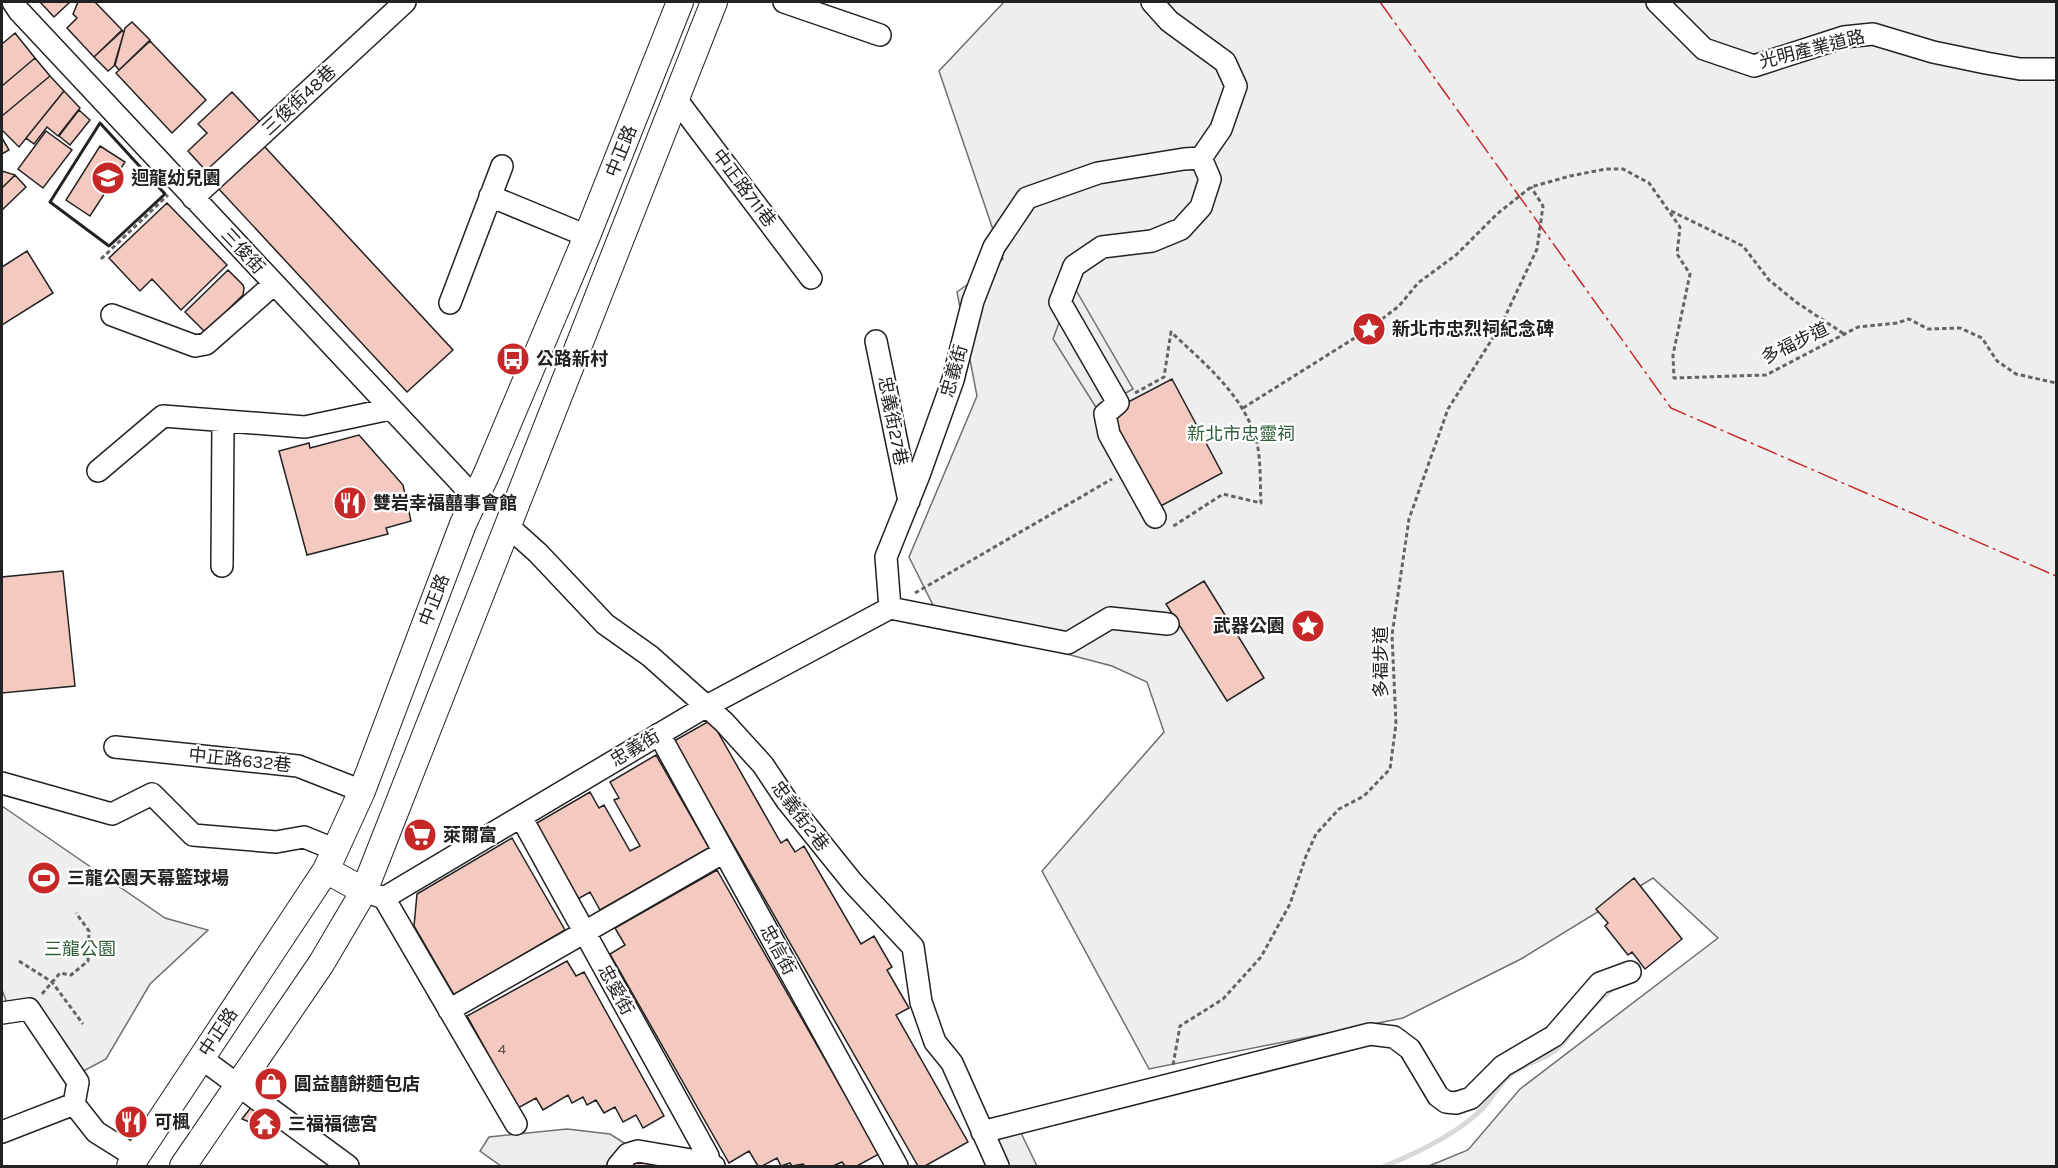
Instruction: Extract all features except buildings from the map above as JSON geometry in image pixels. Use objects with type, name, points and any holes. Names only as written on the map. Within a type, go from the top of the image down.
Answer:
[{"type":"main road","name":"中正路","points":[[133,1162],[331,860],[362,791],[475,498],[587,236],[680,2]]},
{"type":"main road","name":"中正路","points":[[183,1167],[321,964],[374,894],[509,527],[714,2]]},
{"type":"main road","points":[[475,498],[509,527]]},
{"type":"main road","points":[[331,860],[374,894]]},
{"type":"street","name":"三俊街","points":[[13,2],[18,11],[475,498]]},
{"type":"street","name":"三俊街48巷","points":[[186,191],[405,2]]},
{"type":"street","points":[[784,2],[880,35]]},
{"type":"street","points":[[1152,2],[1169,21],[1225,62],[1236,86],[1221,129],[1201,158],[1210,178],[1202,207],[1181,229],[1152,241],[1102,247],[1074,266],[1060,302],[1118,403],[1105,414],[1109,434],[1155,517]]},
{"type":"street","name":"光明產業道路","points":[[1657,2],[1704,49],[1754,66],[1844,37],[1873,34],[1933,52],[1986,63],[2020,69],[2056,69]]},
{"type":"street","name":"中正路711巷","points":[[676,99],[811,278]]},
{"type":"street","name":"忠義街","points":[[374,894],[520,817],[705,707],[890,608],[886,557],[953,380],[973,301],[994,247],[1027,198],[1098,173],[1201,158]]},
{"type":"street","points":[[450,303],[502,166]]},
{"type":"street","points":[[490,196],[587,236]]},
{"type":"street","points":[[112,315],[195,346],[206,344],[274,284]]},
{"type":"street","name":"忠義街27巷","points":[[876,341],[909,501]]},
{"type":"street","points":[[98,471],[163,416],[305,427],[390,408]]},
{"type":"street","points":[[222,566],[223,421]]},
{"type":"street","name":"忠義街2巷","points":[[509,527],[538,553],[605,624],[650,656],[724,722],[763,765],[787,801],[853,884],[913,947],[921,1002],[935,1042],[952,1064],[998,1167]]},
{"type":"street","points":[[890,608],[1068,643],[1110,618],[1168,624]]},
{"type":"street","name":"忠信街","points":[[659,734],[897,1167]]},
{"type":"street","name":"中正路632巷","points":[[115,747],[298,766],[362,791]]},
{"type":"street","points":[[2,783],[112,814],[152,794],[193,835],[276,842],[304,837],[331,860]]},
{"type":"street","name":"忠愛街","points":[[520,817],[708,1156],[710,1166]]},
{"type":"street","points":[[449,1010],[724,852]]},
{"type":"street","points":[[374,894],[449,1010],[516,1124]]},
{"type":"street","points":[[982,1132],[1370,1034],[1394,1037],[1410,1049],[1438,1096],[1446,1102],[1456,1103],[1471,1098],[1503,1066],[1554,1036],[1600,983],[1630,972]]},
{"type":"street","points":[[2,1013],[29,1009],[78,1082],[74,1104],[96,1132],[133,1162]]},
{"type":"street","points":[[201,1058],[338,1164]]},
{"type":"street","points":[[2,1132],[74,1104]]},
{"type":"street","points":[[618,1167],[628,1154],[638,1151],[710,1166]]},
{"type":"path","name":"多福步道","points":[[1243,408],[1370,328],[1398,306],[1418,283],[1456,255],[1497,214],[1531,187],[1606,169],[1623,169],[1649,183],[1680,227],[1677,254],[1690,274],[1673,355],[1674,378],[1766,375],[1858,327],[1897,323],[1909,319],[1928,329],[1960,328],[1982,338],[1997,361],[2016,374],[2056,383]]},
{"type":"path","name":"多福步道","points":[[1170,1085],[1180,1026],[1223,999],[1261,957],[1290,904],[1316,834],[1339,809],[1364,796],[1390,769],[1396,724],[1392,634],[1409,519],[1448,409],[1501,325],[1538,249],[1543,207],[1531,187]]},
{"type":"path","points":[[101,259],[186,191]]},
{"type":"path","points":[[1669,210],[1743,246],[1769,280],[1844,335]]},
{"type":"path","points":[[1118,403],[1164,377],[1171,332],[1212,370],[1243,408],[1257,444],[1261,503],[1223,494],[1164,532],[1155,517]]},
{"type":"path","points":[[890,608],[1129,469]]},
{"type":"path","points":[[29,1009],[60,973],[71,975],[88,961],[89,931],[76,913]]},
{"type":"path","points":[[19,961],[52,982],[82,1024]]},
{"type":"green space","name":"新北市忠靈祠","points":[[1004,2],[2056,2],[2056,1166],[1429,1166],[1468,1150],[1520,1089],[1718,938],[1653,878],[1521,959],[1403,1018],[1149,1069],[1042,871],[1164,732],[1147,682],[1112,666],[941,621],[909,557],[977,396],[957,292],[1003,259],[939,71]]},
{"type":"green space","name":"三龍公園","points":[[2,806],[165,918],[208,930],[150,984],[106,1059],[78,1074],[7,1003],[2,990]]},
{"type":"shaded area","points":[[1073,285],[1133,389],[1097,409],[1053,339]]},
{"type":"shaded area","points":[[567,1129],[610,1134],[629,1146],[614,1166],[501,1166],[480,1151],[489,1137]]},
{"type":"shaded area","points":[[1021,1133],[1037,1166],[1005,1166],[994,1140]]},
{"type":"waterway","points":[[1591,1008],[1610,991]]},
{"type":"waterway","points":[[1385,1166],[1423,1149],[1470,1120],[1485,1106],[1508,1077],[1554,1051],[1577,1024]]},
{"type":"wall","points":[[100,123],[165,194],[109,246],[50,202],[100,123]]},
{"type":"power","points":[[1380,2],[1671,408],[2056,576]]},
{"type":"place","name":"迴龍幼兒園","points":[[108,178]]},
{"type":"place","name":"新北市忠烈祠紀念碑","points":[[1369,329]]},
{"type":"place","name":"公路新村","points":[[513,359]]},
{"type":"place","name":"雙岩幸福囍事會館","points":[[350,503]]},
{"type":"place","name":"武器公園","points":[[1308,626]]},
{"type":"place","name":"萊爾富","points":[[420,835]]},
{"type":"place","name":"三龍公園天幕籃球場","points":[[44,878]]},
{"type":"place","name":"圓益囍餅麵包店","points":[[271,1084]]},
{"type":"place","name":"可楓","points":[[131,1122]]},
{"type":"place","name":"三福福德宮","points":[[265,1124]]}]
